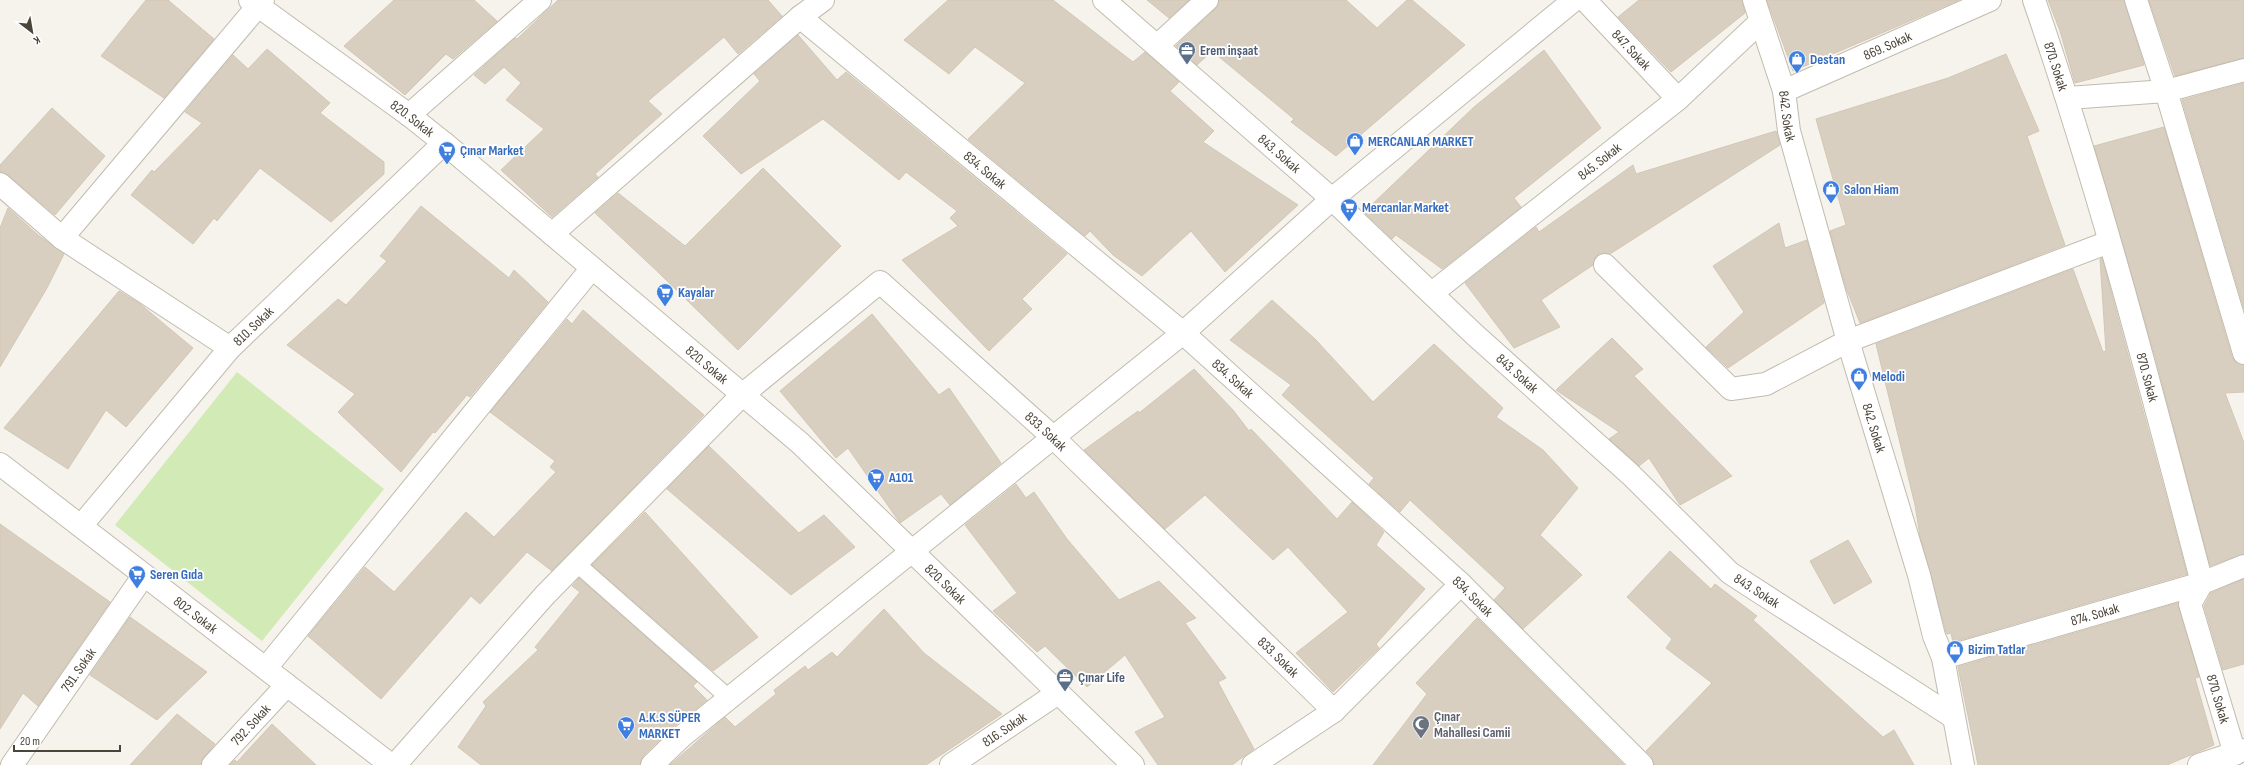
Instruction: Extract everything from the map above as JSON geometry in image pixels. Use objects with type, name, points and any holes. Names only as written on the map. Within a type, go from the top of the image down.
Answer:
[{"type":"street","points":[[409,115],[540,0]]},
{"type":"street","points":[[552,234],[800,17],[823,0]]},
{"type":"street","name":"843. Sokak","points":[[1104,0],[1332,199],[1432,292],[1475,335],[1630,474],[1730,573],[1953,717]]},
{"type":"street","points":[[1157,46],[1207,0]]},
{"type":"street","points":[[664,761],[729,698],[1183,333],[1332,199],[1574,0]]},
{"type":"street","name":"847. Sokak","points":[[1586,0],[1678,99]]},
{"type":"street","name":"842. Sokak","points":[[1754,0],[1784,91],[1789,131],[1848,341],[1919,574],[1934,636],[1943,658],[1963,765]]},
{"type":"street","name":"869. Sokak","points":[[1784,91],[1990,0]]},
{"type":"street","name":"870. Sokak","points":[[2034,0],[2068,98],[2156,406],[2202,583],[2190,604],[2240,752]]},
{"type":"street","points":[[2136,0],[2166,91],[2244,353]]},
{"type":"street","points":[[62,238],[257,2]]},
{"type":"street","name":"820. Sokak","points":[[257,2],[409,115],[444,143],[800,444],[1133,765]]},
{"type":"street","name":"834. Sokak","points":[[800,17],[1183,333],[1461,584],[1642,765]]},
{"type":"street","name":"845. Sokak","points":[[1432,292],[1678,99],[1760,22]]},
{"type":"street","points":[[2068,98],[2166,91],[2244,70]]},
{"type":"street","name":"810. Sokak","points":[[81,526],[230,348],[444,143]]},
{"type":"street","points":[[0,184],[62,238],[230,348]]},
{"type":"street","points":[[1605,265],[1730,389],[1766,384],[1848,341],[2109,242]]},
{"type":"street","points":[[266,668],[592,268]]},
{"type":"street","name":"833. Sokak","points":[[742,395],[880,282],[1054,438],[1334,711]]},
{"type":"street","points":[[396,765],[545,595],[742,395]]},
{"type":"street","name":"802. Sokak","points":[[0,464],[391,765]]},
{"type":"street","name":"874. Sokak","points":[[1943,658],[2202,583],[2244,566]]},
{"type":"street","name":"791. Sokak","points":[[12,765],[144,575]]},
{"type":"street","points":[[1253,765],[1334,711],[1461,584]]},
{"type":"street","name":"792. Sokak","points":[[213,765],[287,685]]},
{"type":"street","name":"816. Sokak","points":[[951,765],[1058,693]]},
{"type":"street","points":[[2199,765],[2240,752]]},
{"type":"lane","points":[[576,563],[729,698]]},
{"type":"green space","points":[[237,372],[384,489],[262,641],[115,525]]},
{"type":"building","points":[[146,0],[168,0],[214,39],[164,98],[101,56]]},
{"type":"building","points":[[394,0],[474,0],[497,21],[453,59],[446,54],[405,95],[344,46]]},
{"type":"building","points":[[558,0],[768,0],[782,16],[738,54],[724,37],[648,101],[662,114],[595,174],[598,177],[552,217],[501,170],[544,129],[506,100],[521,83],[504,67],[485,84],[474,75],[515,38],[517,39]]},
{"type":"building","points":[[948,0],[1053,0],[1133,62],[1145,52],[1179,82],[1170,91],[1214,131],[1203,142],[1298,205],[1225,272],[1191,231],[1142,276],[1113,255],[1090,231],[1085,236],[968,139],[1025,83],[975,47],[949,74],[904,40]]},
{"type":"building","points":[[1147,0],[1189,0],[1169,18]]},
{"type":"building","points":[[1219,0],[1346,0],[1377,28],[1407,0],[1412,0],[1465,45],[1336,156],[1291,122],[1294,119],[1212,51],[1197,65],[1176,46],[1215,9]]},
{"type":"building","points":[[1639,0],[1742,0],[1745,13],[1671,72],[1618,17]]},
{"type":"building","points":[[1767,0],[1959,0],[1793,71]]},
{"type":"building","points":[[2048,0],[2124,0],[2144,65],[2075,83],[2060,31]]},
{"type":"building","points":[[2149,0],[2244,0],[2244,58],[2175,76]]},
{"type":"building","points":[[798,35],[837,80],[846,72],[1067,254],[1022,299],[1032,309],[989,351],[902,260],[958,226],[950,218],[957,211],[906,172],[899,180],[823,119],[741,174],[703,136],[760,81],[754,74]]},
{"type":"building","points":[[267,49],[330,103],[320,113],[384,162],[384,174],[331,222],[260,168],[217,221],[214,218],[193,244],[131,195],[152,170],[154,172],[202,123],[185,112],[233,55],[248,69]]},
{"type":"building","points":[[1544,50],[1601,128],[1514,198],[1521,207],[1442,269],[1396,235],[1392,239],[1364,212],[1474,107]]},
{"type":"building","points":[[2006,54],[2039,131],[2027,136],[2065,245],[1860,323],[1846,288],[1830,231],[1846,225],[1816,119],[1948,78]]},
{"type":"building","points":[[2244,83],[2244,309],[2182,100]]},
{"type":"building","points":[[52,108],[105,156],[55,215],[8,175],[0,172],[0,165]]},
{"type":"building","points":[[2164,127],[2232,357],[2236,362],[2244,365],[2244,392],[2225,393],[2244,443],[2244,554],[2210,566],[2156,360],[2094,146]]},
{"type":"building","points":[[1776,131],[1780,145],[1610,254],[1602,253],[1596,256],[1593,265],[1541,300],[1560,327],[1514,348],[1465,283],[1536,227],[1539,232],[1633,165],[1636,174]]},
{"type":"building","points":[[763,168],[841,246],[738,350],[595,213],[618,193],[685,246]]},
{"type":"building","points":[[421,206],[509,278],[514,270],[548,302],[470,397],[467,395],[435,433],[433,432],[401,472],[338,412],[355,394],[287,345],[338,299],[346,305],[387,261],[380,256]]},
{"type":"building","points":[[8,208],[38,235],[64,254],[47,288],[0,367],[0,228]]},
{"type":"building","points":[[1779,223],[1785,248],[1807,240],[1824,303],[1728,368],[1706,347],[1744,312],[1713,266]]},
{"type":"building","points":[[2102,258],[2187,574],[1953,642],[1951,633],[1947,634],[1946,632],[1920,536],[1915,505],[1876,344],[2073,269],[2103,352],[2106,351],[2100,259]]},
{"type":"building","points":[[119,291],[140,304],[193,348],[126,427],[106,410],[68,469],[4,428]]},
{"type":"building","points":[[1272,300],[1316,340],[1373,402],[1434,344],[1503,408],[1496,417],[1543,450],[1578,488],[1540,535],[1582,575],[1523,629],[1494,600],[1505,588],[1410,500],[1400,512],[1369,484],[1374,478],[1282,395],[1291,385],[1230,340]]},
{"type":"building","points":[[583,310],[704,415],[552,571],[527,552],[480,604],[471,596],[381,699],[308,636],[365,567],[394,592],[466,512],[494,537],[556,472],[550,467],[555,461],[490,412],[567,319],[572,324]]},
{"type":"building","points":[[872,314],[939,395],[949,388],[1001,463],[950,505],[941,494],[900,523],[848,448],[836,458],[780,391]]},
{"type":"building","points":[[1612,338],[1643,369],[1634,376],[1732,476],[1680,505],[1649,458],[1639,466],[1609,439],[1619,432],[1556,390]]},
{"type":"building","points":[[1194,369],[1233,410],[1249,431],[1251,429],[1337,519],[1352,502],[1384,532],[1376,545],[1425,589],[1376,644],[1379,648],[1333,692],[1296,653],[1348,612],[1288,547],[1273,560],[1205,495],[1165,529],[1084,450],[1138,411],[1139,413]]},
{"type":"building","points":[[709,446],[799,533],[824,515],[855,547],[791,595],[667,489]]},
{"type":"building","points":[[1016,484],[1026,498],[1034,492],[1067,539],[1119,600],[1159,581],[1196,618],[1185,623],[1226,678],[1218,682],[1254,749],[1232,765],[1158,765],[1135,732],[1165,717],[1125,655],[1087,687],[1045,646],[1037,652],[993,611],[1017,593],[965,525]]},
{"type":"building","points":[[645,512],[758,637],[713,671],[592,565]]},
{"type":"building","points":[[0,524],[110,602],[38,706],[23,693],[0,729]]},
{"type":"building","points":[[1848,540],[1872,582],[1834,604],[1810,561]]},
{"type":"building","points":[[1670,551],[1711,589],[1715,584],[1757,616],[1753,620],[1883,737],[1894,730],[1914,765],[1654,765],[1651,756],[1646,751],[1712,683],[1666,648],[1672,639],[1627,597]]},
{"type":"building","points":[[579,578],[697,682],[693,686],[707,700],[673,727],[643,756],[640,765],[481,765],[458,747],[486,706],[483,702],[538,650],[535,647],[580,592],[572,586]]},
{"type":"building","points":[[2244,579],[2244,664],[2223,670],[2204,606],[2211,593]]},
{"type":"building","points":[[2178,603],[2199,677],[2195,678],[2214,745],[2167,765],[1978,765],[1958,667]]},
{"type":"building","points":[[884,609],[924,653],[1002,714],[926,765],[670,765],[725,717],[735,727],[776,694],[774,690],[805,666],[808,670],[832,652],[837,657]]},
{"type":"building","points":[[130,617],[207,672],[157,720],[90,675]]},
{"type":"building","points":[[1477,618],[1624,765],[1373,765],[1427,694],[1416,683]]},
{"type":"building","points":[[177,714],[215,744],[204,757],[201,765],[130,765]]},
{"type":"building","points":[[272,724],[316,765],[230,765],[235,760],[237,762]]},
{"type":"place","name":"Erem inşaat","points":[[1187,65]]},
{"type":"place","name":"Destan","points":[[1797,74]]},
{"type":"place","name":"MERCANLAR MARKET","points":[[1355,156]]},
{"type":"place","name":"Çınar Market","points":[[447,165]]},
{"type":"place","name":"Salon Hiam","points":[[1831,204]]},
{"type":"place","name":"Mercanlar Market","points":[[1349,222]]},
{"type":"place","name":"Kayalar","points":[[665,307]]},
{"type":"place","name":"Melodi","points":[[1859,391]]},
{"type":"place","name":"A101","points":[[876,492]]},
{"type":"place","name":"Seren Gıda","points":[[137,589]]},
{"type":"place","name":"Bizim Tatlar","points":[[1955,664]]},
{"type":"place","name":"Çınar Life","points":[[1065,692]]},
{"type":"place","name":"Çınar Mahallesi Camii","points":[[1421,739]]},
{"type":"place","name":"A.K.S SÜPER MARKET","points":[[626,740]]}]
